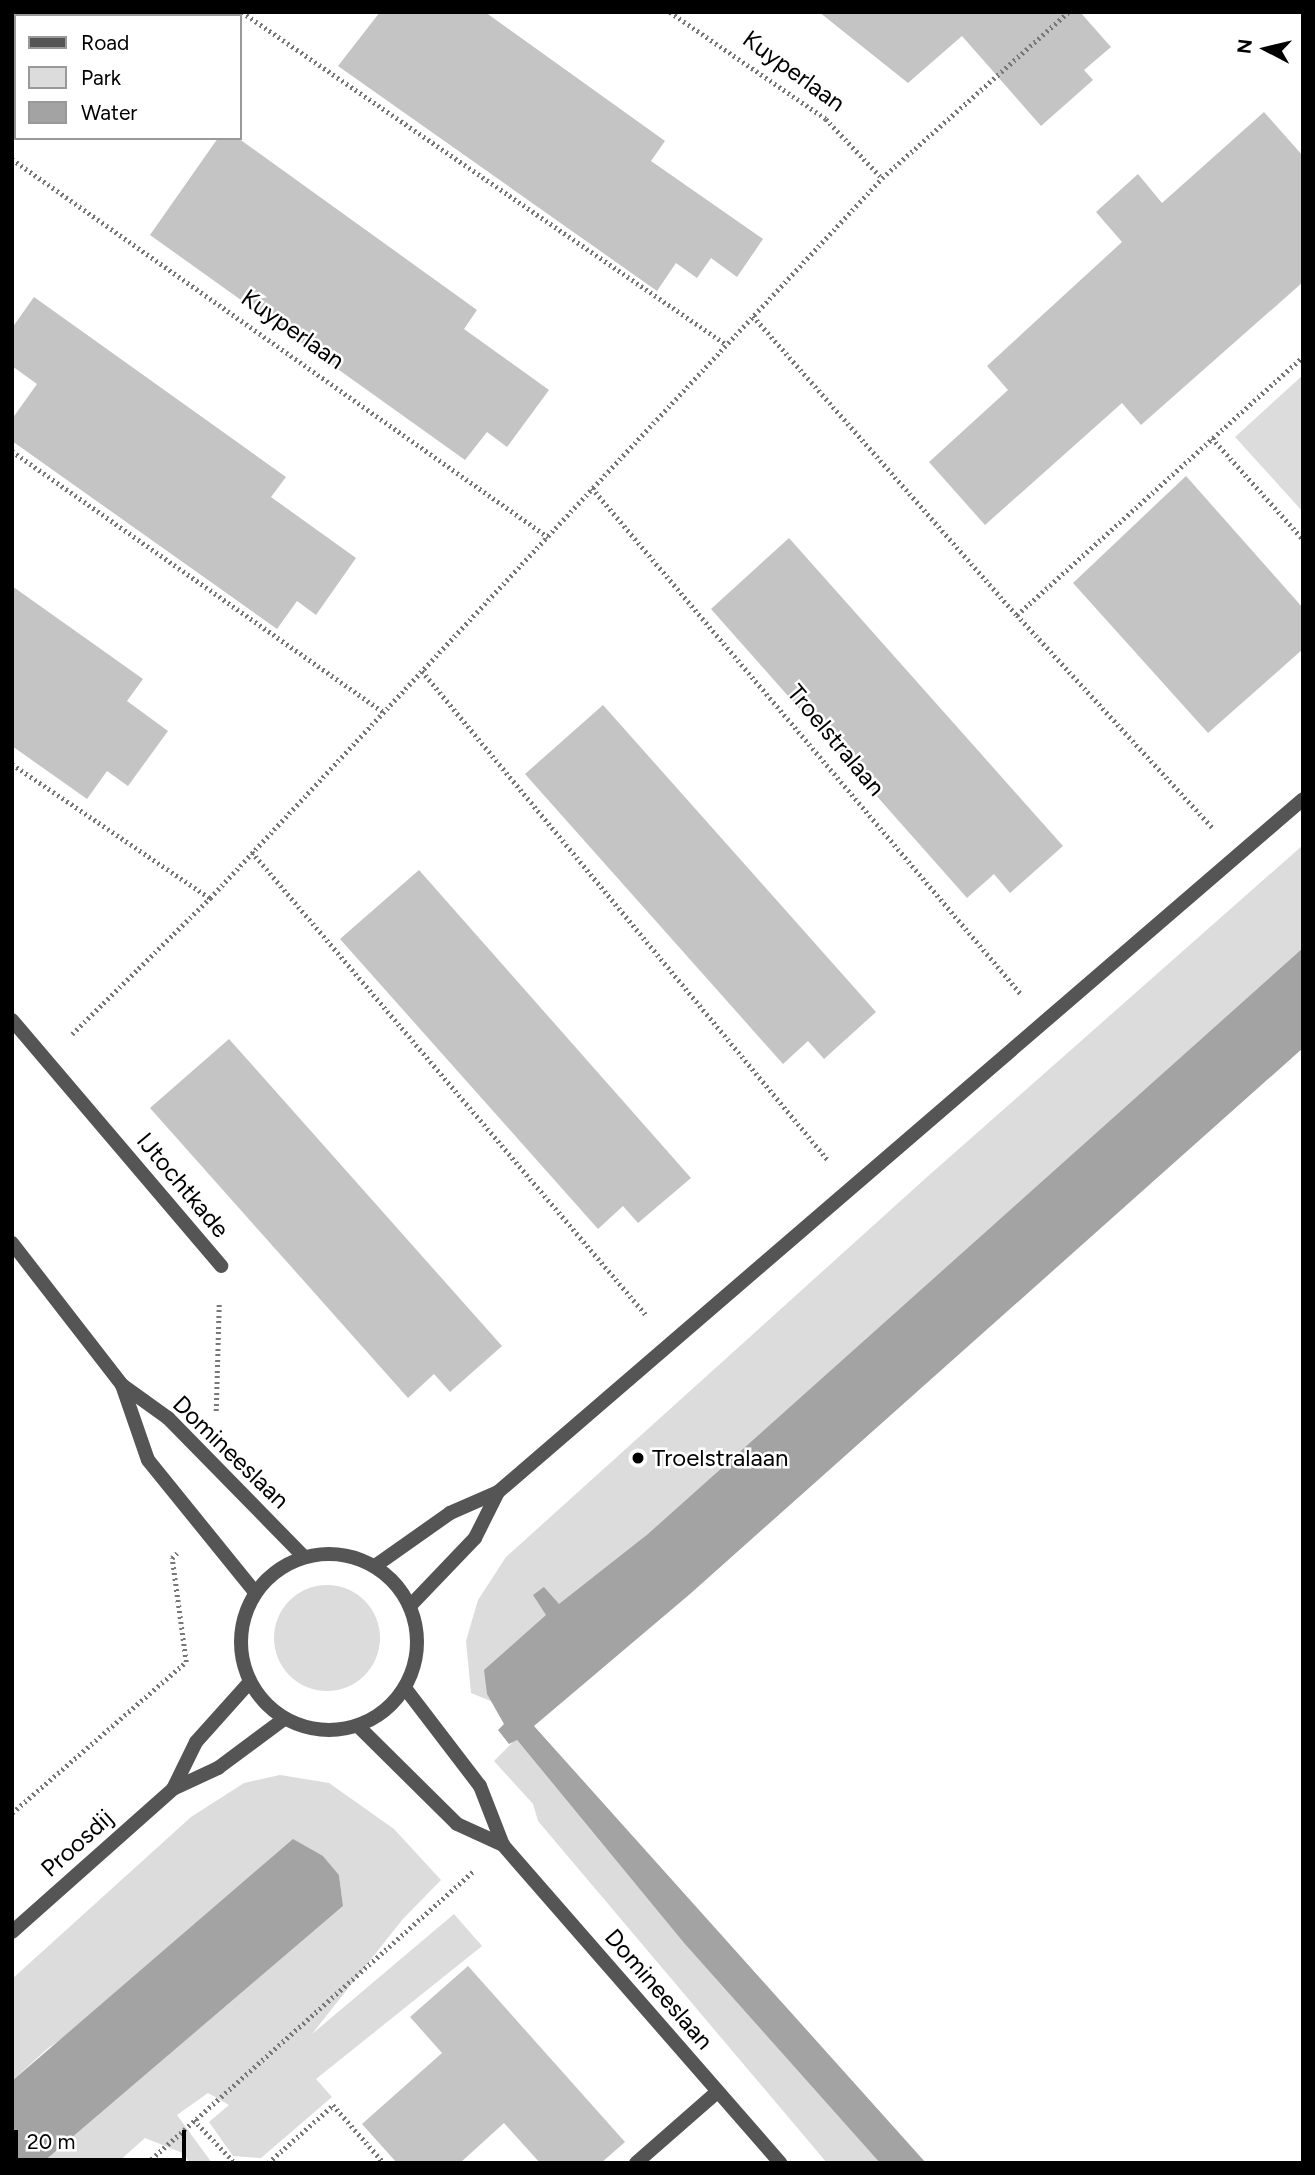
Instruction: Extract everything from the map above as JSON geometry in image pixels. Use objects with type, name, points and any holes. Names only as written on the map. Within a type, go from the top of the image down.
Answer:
[{"type":"street","points":[[375,1566],[450,1513],[498,1492],[1303,799]]},
{"type":"street","name":"IJtochtkade","points":[[12,1020],[221,1265]]},
{"type":"street","name":"Domineeslaan","points":[[12,1243],[122,1385],[169,1418],[304,1557]]},
{"type":"street","name":"Domineeslaan","points":[[122,1385],[148,1460],[256,1592]]},
{"type":"street","points":[[410,1606],[475,1538],[498,1492]]},
{"type":"street","points":[[327,1553],[352,1556],[375,1566],[396,1583],[410,1606],[417,1633],[415,1662],[405,1688],[385,1711],[358,1726],[332,1731],[307,1728],[284,1719],[264,1703],[249,1682],[240,1653],[242,1621],[256,1592],[276,1570],[304,1557],[327,1553]]},
{"type":"street","name":"Proosdij","points":[[173,1789],[196,1742],[249,1682]]},
{"type":"street","name":"Domineeslaan","points":[[405,1688],[480,1786],[503,1845],[780,2163]]},
{"type":"street","name":"Proosdij","points":[[12,1932],[173,1789],[218,1769],[284,1719]]},
{"type":"street","name":"Domineeslaan","points":[[358,1726],[457,1824],[503,1845]]},
{"type":"street","points":[[636,2163],[717,2092]]},
{"type":"path","points":[[242,12],[727,345]]},
{"type":"path","name":"Kuyperlaan","points":[[670,12],[826,119],[882,178]]},
{"type":"path","points":[[47,1059],[210,898],[882,178],[1068,12]]},
{"type":"path","name":"Kuyperlaan","points":[[12,159],[548,537]]},
{"type":"path","points":[[753,316],[1017,615],[1238,855]]},
{"type":"path","points":[[1017,615],[1303,357]]},
{"type":"path","points":[[1212,438],[1303,539]]},
{"type":"path","points":[[12,451],[383,712]]},
{"type":"path","name":"Troelstralaan","points":[[592,488],[1044,1021]]},
{"type":"path","points":[[422,671],[850,1188]]},
{"type":"path","points":[[12,764],[210,898]]},
{"type":"path","points":[[252,852],[669,1343]]},
{"type":"path","name":"IJtochtkade","points":[[199,1448],[215,1419],[221,1265]]},
{"type":"path","points":[[12,1813],[186,1662],[172,1558],[201,1525]]},
{"type":"path","points":[[147,2163],[503,1845]]},
{"type":"path","points":[[268,2163],[333,2105],[384,2163]]},
{"type":"path","points":[[194,2120],[235,2163]]},
{"type":"green space","points":[[12,12],[46,12],[14,14],[12,42]]},
{"type":"green space","points":[[1303,375],[1303,512],[1235,437]]},
{"type":"green space","points":[[1303,845],[1303,991],[530,1717],[471,1693],[466,1641],[478,1600],[506,1557],[927,1177]]},
{"type":"green space","points":[[327,1585],[347,1589],[365,1600],[376,1618],[380,1638],[376,1658],[365,1676],[347,1687],[327,1691],[307,1687],[289,1676],[278,1658],[274,1638],[278,1618],[289,1600],[307,1589]]},
{"type":"green space","points":[[516,1739],[684,1943],[880,2163],[827,2163],[538,1821],[533,1804],[494,1761]]},
{"type":"green space","points":[[280,1775],[329,1783],[394,1829],[441,1880],[402,1920],[312,2034],[454,1914],[482,1946],[316,2079],[332,2097],[261,2158],[233,2156],[209,2122],[229,2105],[208,2093],[177,2115],[212,2163],[189,2163],[185,2154],[145,2138],[117,2163],[42,2163],[343,1906],[339,1875],[323,1856],[47,2049],[12,2081],[12,1979],[191,1817],[244,1783]]},
{"type":"water","points":[[1303,948],[1303,1048],[690,1594],[534,1726],[926,2163],[880,2163],[684,1943],[517,1740],[509,1744],[498,1730],[504,1724],[487,1694],[484,1670],[546,1615],[533,1595],[544,1587],[559,1604],[648,1534]]},
{"type":"water","points":[[293,1839],[323,1856],[339,1875],[343,1906],[42,2163],[12,2163],[12,2081]]},
{"type":"building","points":[[380,12],[485,12],[665,141],[651,161],[763,239],[737,277],[711,258],[697,278],[676,263],[657,291],[338,66]]},
{"type":"building","points":[[819,12],[1080,12],[1111,47],[1084,70],[1093,80],[1041,126],[962,36],[908,83]]},
{"type":"building","points":[[1264,112],[1303,156],[1303,282],[1141,425],[1122,403],[985,525],[929,462],[1008,390],[987,366],[1122,242],[1096,212],[1138,174],[1162,203]]},
{"type":"building","points":[[217,140],[241,140],[477,310],[464,329],[549,390],[507,447],[487,432],[465,460],[150,235]]},
{"type":"building","points":[[34,297],[286,477],[271,497],[356,558],[316,615],[297,601],[277,629],[12,441],[12,419],[37,384],[12,366],[12,328]]},
{"type":"building","points":[[1186,476],[1303,608],[1303,649],[1208,733],[1073,583]]},
{"type":"building","points":[[789,538],[1063,846],[1010,893],[994,874],[967,898],[711,609]]},
{"type":"building","points":[[12,586],[143,679],[127,701],[168,731],[128,786],[107,771],[87,799],[12,746]]},
{"type":"building","points":[[603,705],[876,1012],[824,1059],[808,1041],[783,1064],[525,774]]},
{"type":"building","points":[[419,870],[691,1178],[638,1223],[623,1206],[598,1229],[340,939]]},
{"type":"building","points":[[229,1039],[502,1346],[450,1392],[434,1374],[408,1398],[150,1108]]},
{"type":"building","points":[[468,1966],[625,2142],[601,2163],[540,2163],[504,2123],[460,2163],[397,2163],[362,2124],[442,2053],[410,2017]]},
{"type":"place","name":"Troelstralaan","points":[[638,1458]]}]
